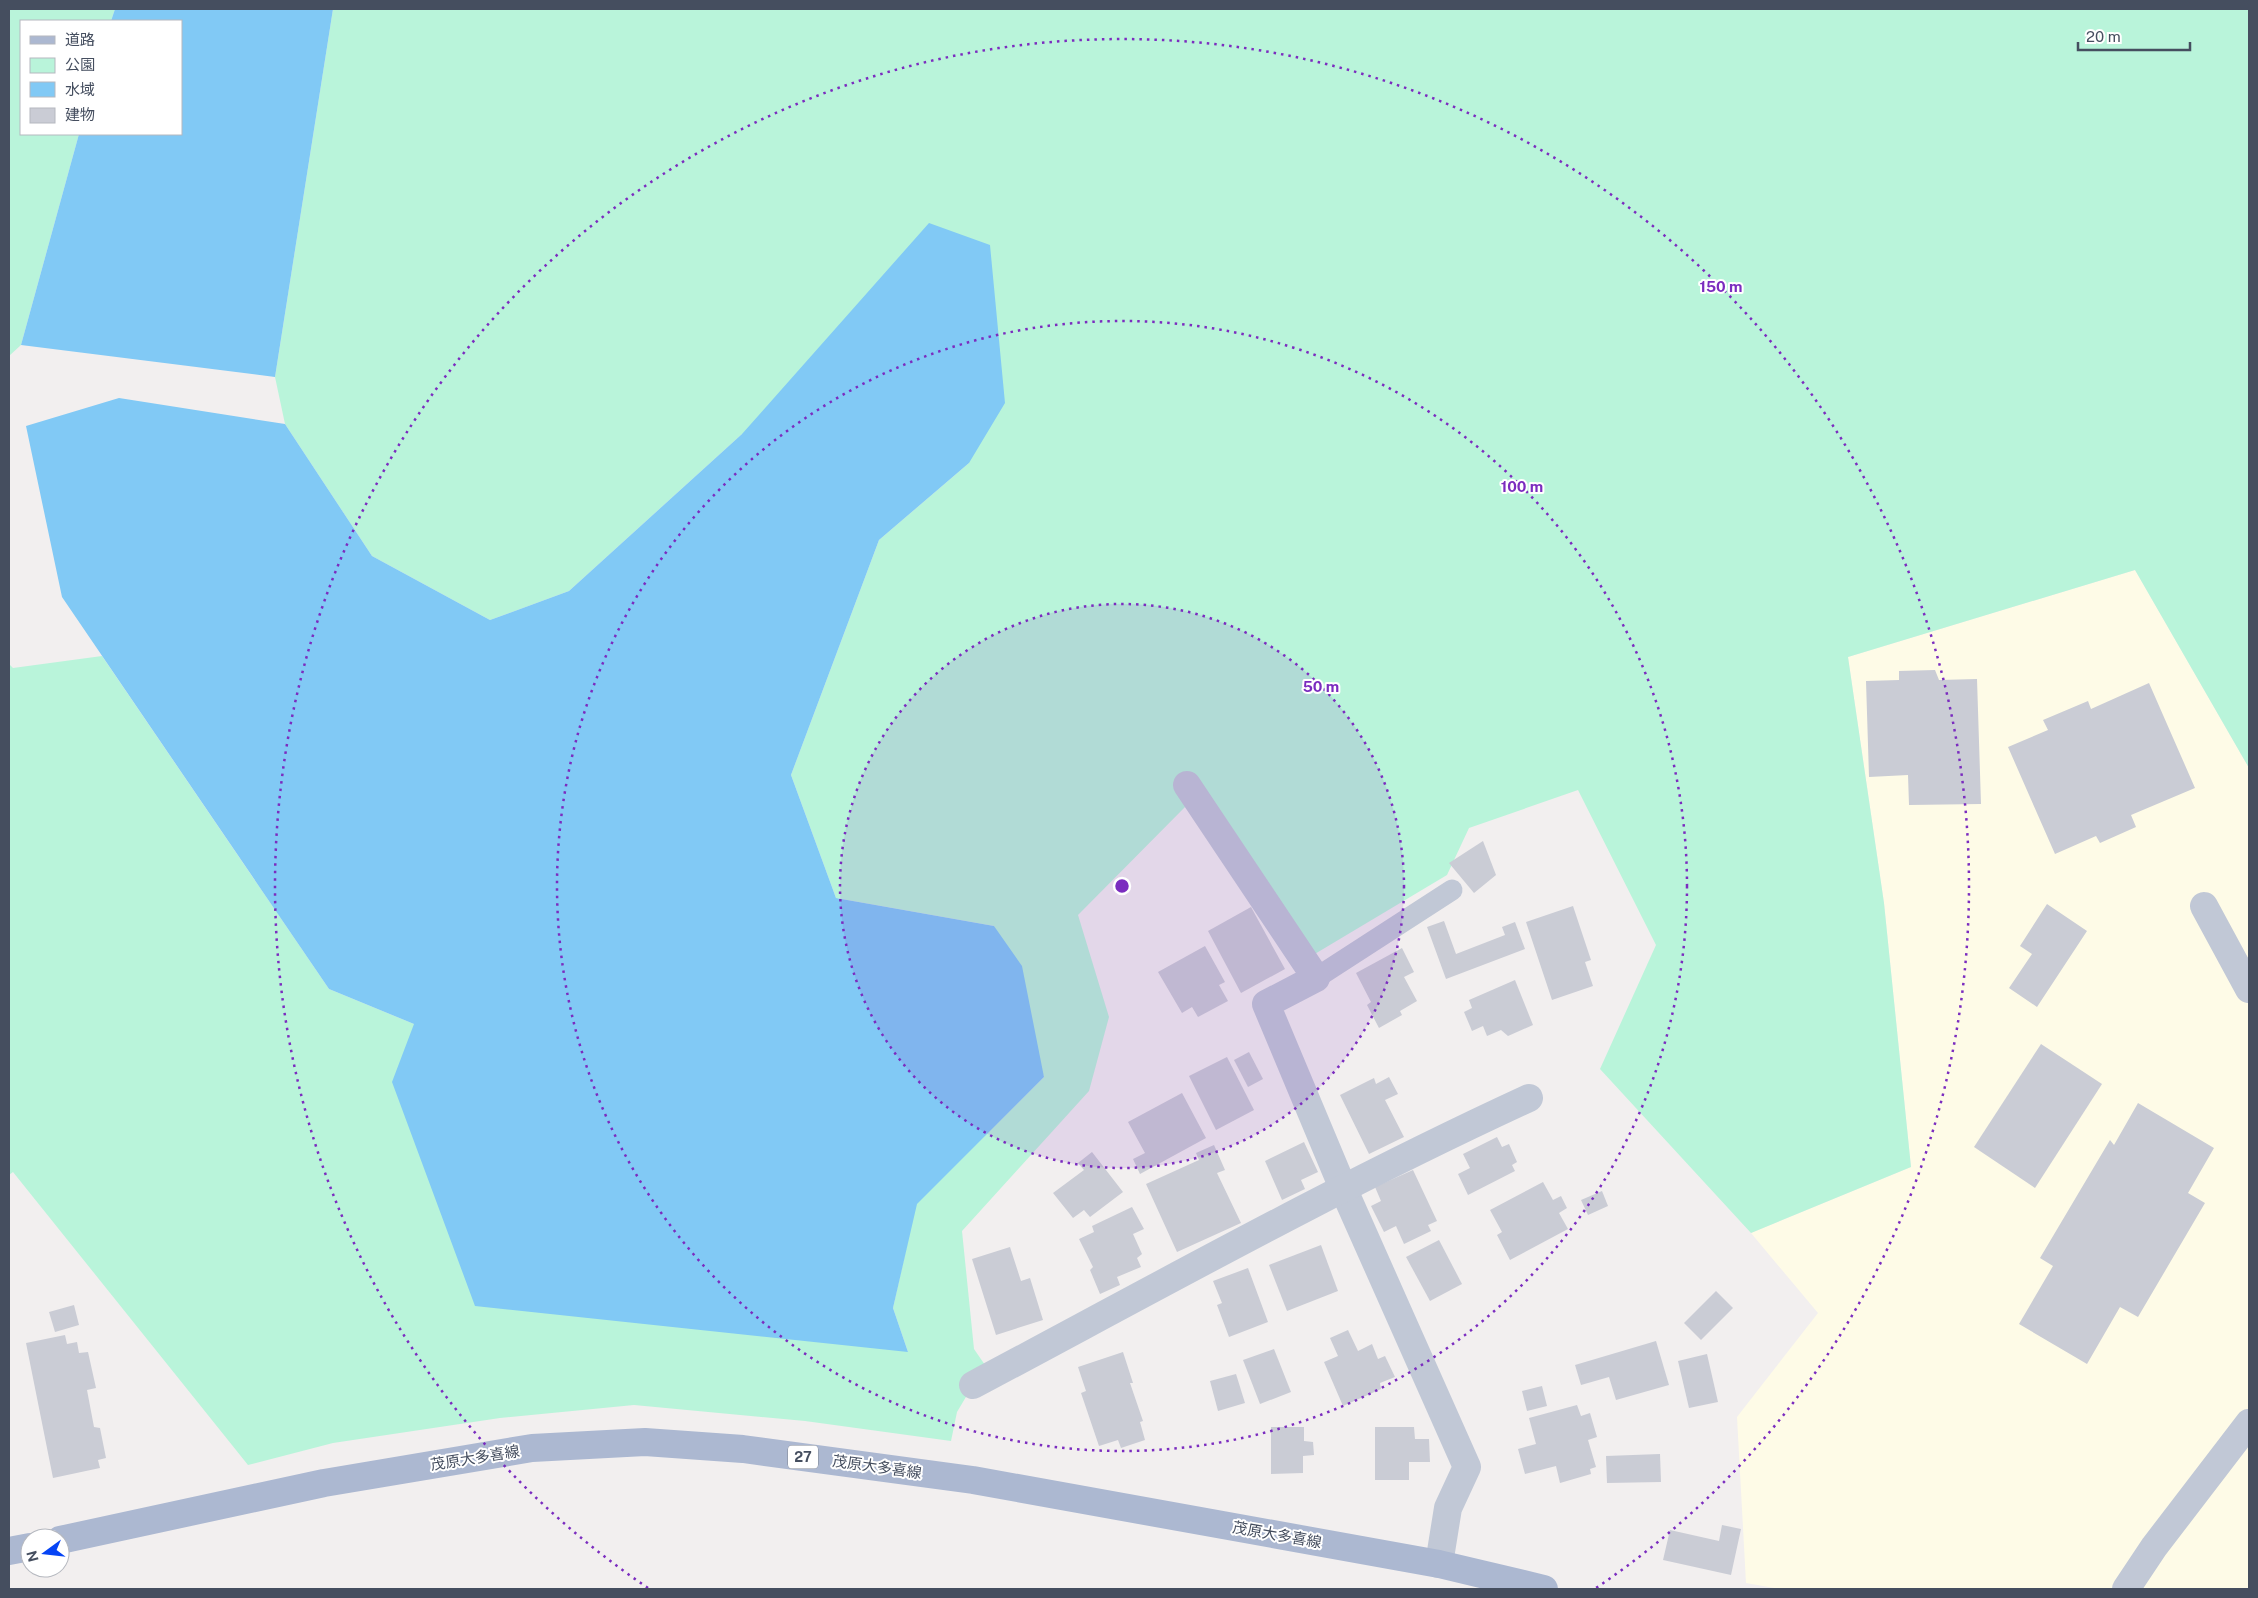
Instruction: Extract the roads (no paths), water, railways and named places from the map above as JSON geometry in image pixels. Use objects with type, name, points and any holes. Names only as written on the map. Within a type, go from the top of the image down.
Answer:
[{"type":"main road","name":"茂原大多喜線","points":[[70,1538],[324,1482],[532,1448],[646,1442],[743,1449],[973,1480],[1439,1564],[1517,1586],[1544,1589]]},
{"type":"street","points":[[1187,785],[1316,978],[1266,1004],[1343,1188],[1467,1467],[1448,1508],[1439,1564]]},
{"type":"street","points":[[2204,906],[2249,989]]},
{"type":"street","points":[[973,1385],[1343,1188],[1429,1144],[1529,1098]]},
{"type":"street","points":[[2126,1589],[2154,1546],[2249,1423]]},
{"type":"lane","points":[[1316,978],[1452,890]]},
{"type":"water","points":[[115,9],[333,9],[275,377],[21,345],[79,135],[182,135],[182,20],[111,20]]},
{"type":"water","points":[[929,223],[990,245],[1005,403],[969,463],[879,540],[791,775],[836,898],[994,926],[1022,966],[1044,1077],[917,1204],[893,1308],[908,1352],[475,1306],[392,1082],[414,1024],[329,989],[62,597],[26,426],[119,398],[285,424],[372,556],[490,620],[569,591],[742,434]]}]
